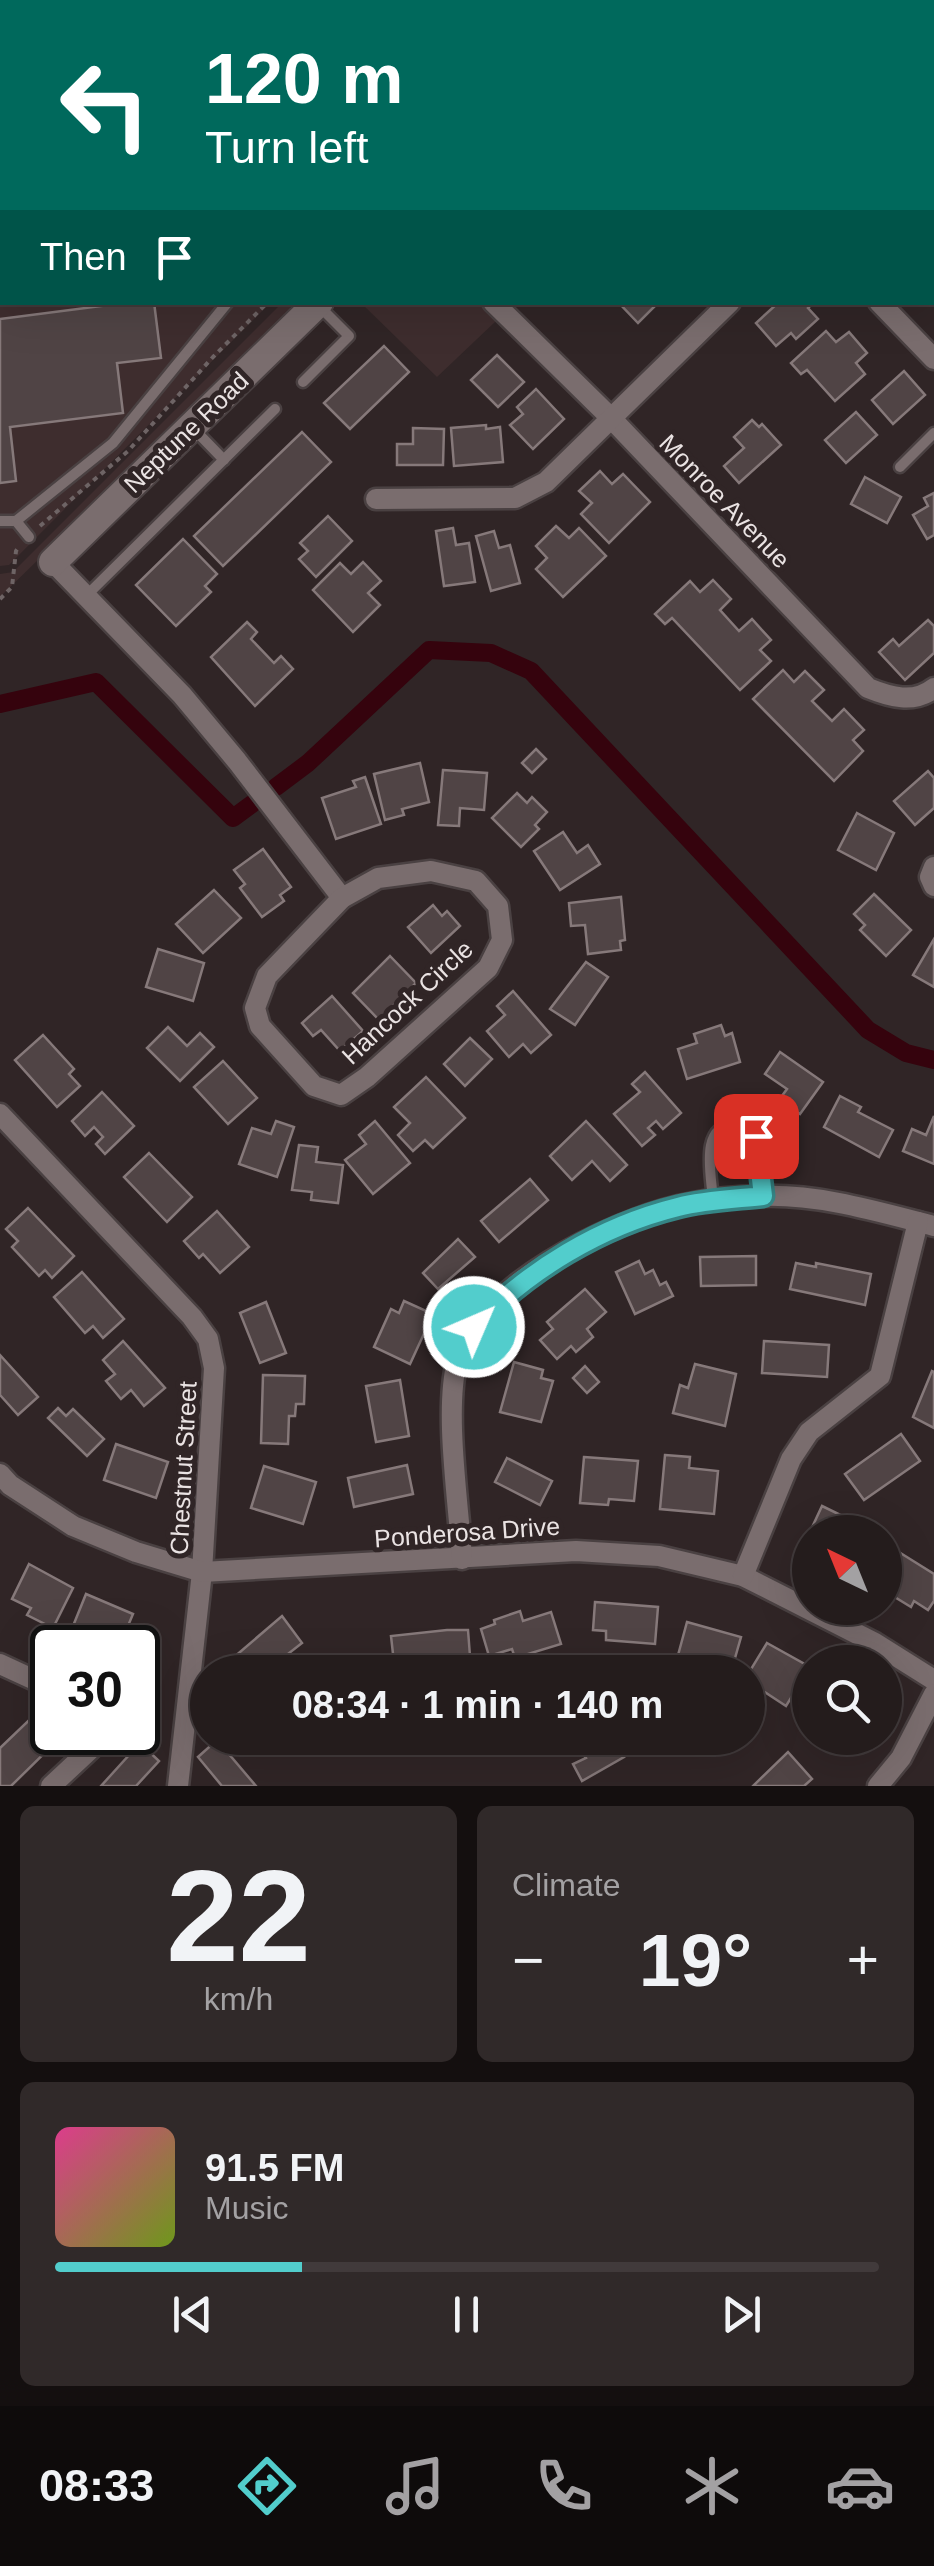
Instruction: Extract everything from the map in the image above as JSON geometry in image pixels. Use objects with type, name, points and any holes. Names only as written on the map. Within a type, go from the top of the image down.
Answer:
[{"type":"main road","name":"Neptune Road","points":[[53,562],[316,305]]},
{"type":"street","name":"Monroe Avenue","points":[[496,305],[610,417],[868,688],[894,699],[929,693],[934,688]]},
{"type":"street","points":[[376,499],[515,498],[546,482],[727,305]]},
{"type":"street","points":[[883,305],[934,359]]},
{"type":"street","points":[[53,562],[182,695],[342,898]]},
{"type":"street","points":[[934,867],[930,877],[934,886]]},
{"type":"street","name":"Hancock Circle","points":[[431,871],[476,881],[498,906],[502,940],[488,968],[367,1077],[342,1094],[314,1086],[260,1026],[254,1008],[268,976],[342,898],[378,878],[431,871]]},
{"type":"street","name":"Chestnut Street","points":[[0,1114],[208,1338],[214,1368],[202,1572],[178,1786]]},
{"type":"street","points":[[462,1559],[452,1397],[458,1360],[474,1327],[504,1295],[559,1258],[613,1229],[679,1206],[763,1196],[832,1202],[926,1224],[880,1376],[809,1432],[791,1458],[743,1576]]},
{"type":"street","name":"Ponderosa Drive","points":[[0,1474],[10,1485],[72,1526],[136,1552],[202,1572],[576,1551],[659,1556],[743,1576],[875,1643],[934,1680]]},
{"type":"street","points":[[0,1664],[30,1678]]},
{"type":"street","points":[[878,1786],[900,1758],[934,1694]]},
{"type":"street","points":[[52,1786],[85,1755]]},
{"type":"lane","points":[[16,521],[113,443],[226,305]]},
{"type":"lane","points":[[303,382],[349,336],[320,305]]},
{"type":"lane","points":[[86,596],[275,409]]},
{"type":"lane","points":[[191,426],[224,460]]},
{"type":"lane","points":[[900,466],[934,433]]},
{"type":"lane","points":[[0,520],[16,521],[33,533]]},
{"type":"lane","points":[[712,1202],[710,1140],[726,1126],[740,1125],[756,1136],[763,1196]]},
{"type":"path","points":[[33,533],[128,451],[265,305]]},
{"type":"path","points":[[0,599],[12,587],[16,551]]},
{"type":"shaded area","points":[[0,305],[268,305],[9,565],[0,566]]},
{"type":"shaded area","points":[[280,305],[290,305],[290,314],[0,597],[0,574],[13,572]]},
{"type":"shaded area","points":[[363,305],[513,305],[437,377]]},
{"type":"building","points":[[109,305],[154,305],[161,358],[117,363],[123,413],[10,427],[16,481],[0,483],[0,319]]},
{"type":"building","points":[[621,305],[656,305],[638,323]]},
{"type":"building","points":[[776,305],[811,305],[808,308],[818,319],[796,339],[791,333],[776,346],[756,323]]},
{"type":"building","points":[[826,331],[836,342],[849,332],[867,353],[856,363],[865,374],[835,401],[807,370],[801,374],[791,363]]},
{"type":"building","points":[[384,346],[409,372],[350,429],[324,403]]},
{"type":"building","points":[[497,355],[524,382],[498,407],[471,380]]},
{"type":"building","points":[[904,371],[925,395],[893,424],[872,400]]},
{"type":"building","points":[[536,389],[564,419],[533,449],[510,425],[523,414],[517,407]]},
{"type":"building","points":[[856,412],[877,435],[846,463],[825,440]]},
{"type":"building","points":[[752,420],[759,427],[762,424],[781,445],[739,483],[724,466],[744,448],[734,437]]},
{"type":"building","points":[[486,425],[486,429],[500,427],[503,462],[454,466],[451,428]]},
{"type":"building","points":[[413,428],[444,429],[443,465],[397,465],[397,444],[413,444]]},
{"type":"building","points":[[302,432],[331,462],[223,566],[194,536]]},
{"type":"building","points":[[600,471],[612,484],[623,474],[650,502],[609,543],[581,514],[592,503],[579,491]]},
{"type":"building","points":[[865,477],[901,497],[887,523],[851,504]]},
{"type":"building","points":[[934,493],[934,535],[927,539],[913,515],[928,506],[924,498]]},
{"type":"building","points":[[328,516],[352,541],[316,577],[299,559],[308,551],[300,543]]},
{"type":"building","points":[[556,526],[569,538],[579,528],[606,556],[563,597],[536,569],[547,558],[536,546]]},
{"type":"building","points":[[453,528],[456,545],[469,543],[475,582],[444,586],[436,531]]},
{"type":"building","points":[[494,531],[499,548],[510,545],[520,583],[491,591],[476,536]]},
{"type":"building","points":[[183,539],[217,574],[205,586],[211,592],[176,626],[136,585]]},
{"type":"building","points":[[363,562],[381,581],[368,593],[380,605],[353,632],[313,590],[340,563],[351,574]]},
{"type":"building","points":[[713,580],[731,599],[720,610],[739,631],[752,619],[771,640],[760,650],[771,661],[740,690],[672,618],[665,624],[655,614],[690,581],[700,592]]},
{"type":"building","points":[[928,620],[934,626],[934,653],[905,680],[879,652],[893,639],[899,646]]},
{"type":"building","points":[[247,622],[257,632],[251,639],[274,663],[281,656],[293,669],[255,706],[211,657]]},
{"type":"building","points":[[783,670],[794,682],[805,671],[824,690],[812,701],[832,721],[844,709],[864,730],[853,740],[863,751],[834,781],[753,699]]},
{"type":"building","points":[[536,749],[546,759],[532,773],[522,763]]},
{"type":"building","points":[[420,763],[429,802],[402,809],[404,815],[385,820],[374,774]]},
{"type":"building","points":[[443,770],[487,773],[484,810],[460,808],[459,826],[438,825]]},
{"type":"building","points":[[928,771],[934,778],[934,808],[915,825],[894,801]]},
{"type":"building","points":[[365,777],[381,824],[336,839],[322,798],[356,787],[353,781]]},
{"type":"building","points":[[517,793],[527,803],[532,797],[547,812],[535,825],[539,829],[521,847],[492,818]]},
{"type":"building","points":[[857,813],[894,833],[876,870],[838,850]]},
{"type":"building","points":[[563,832],[577,853],[588,845],[600,864],[560,890],[534,851]]},
{"type":"building","points":[[263,849],[291,887],[280,895],[284,901],[262,917],[240,888],[245,884],[234,870]]},
{"type":"building","points":[[214,890],[241,918],[203,953],[176,924]]},
{"type":"building","points":[[874,894],[911,930],[886,956],[860,930],[865,925],[854,914]]},
{"type":"building","points":[[621,897],[625,940],[620,941],[621,950],[588,954],[585,925],[571,926],[569,903]]},
{"type":"building","points":[[433,905],[442,916],[447,911],[460,926],[431,953],[408,927]]},
{"type":"building","points":[[934,939],[934,987],[913,975]]},
{"type":"building","points":[[158,949],[204,963],[193,1001],[146,987]]},
{"type":"building","points":[[390,956],[416,983],[379,1020],[353,993]]},
{"type":"building","points":[[586,962],[608,977],[575,1025],[550,1009]]},
{"type":"building","points":[[513,991],[551,1035],[531,1053],[523,1044],[509,1057],[487,1031],[505,1015],[497,1006]]},
{"type":"building","points":[[332,996],[363,1031],[340,1051],[321,1030],[313,1036],[302,1023]]},
{"type":"building","points":[[721,1025],[725,1036],[732,1033],[740,1062],[687,1079],[678,1049],[697,1043],[694,1034]]},
{"type":"building","points":[[168,1027],[187,1046],[200,1033],[214,1047],[180,1081],[147,1048]]},
{"type":"building","points":[[43,1035],[74,1069],[69,1074],[80,1086],[57,1107],[15,1060]]},
{"type":"building","points":[[470,1038],[492,1059],[465,1086],[444,1064]]},
{"type":"building","points":[[780,1052],[823,1082],[800,1114],[779,1100],[787,1089],[765,1074]]},
{"type":"building","points":[[223,1061],[257,1098],[228,1124],[194,1087]]},
{"type":"building","points":[[645,1072],[681,1113],[663,1129],[656,1121],[648,1128],[655,1135],[642,1146],[614,1114],[640,1092],[632,1084]]},
{"type":"building","points":[[426,1077],[465,1118],[433,1148],[425,1140],[413,1151],[398,1135],[410,1123],[394,1107]]},
{"type":"building","points":[[102,1092],[134,1126],[105,1154],[96,1144],[103,1137],[94,1127],[85,1136],[72,1121]]},
{"type":"building","points":[[840,1096],[861,1107],[858,1112],[893,1130],[879,1157],[824,1127]]},
{"type":"building","points":[[934,1116],[934,1164],[903,1151],[912,1129],[926,1135]]},
{"type":"building","points":[[276,1121],[294,1127],[277,1177],[239,1164],[252,1128],[271,1134]]},
{"type":"building","points":[[375,1121],[410,1163],[373,1194],[345,1160],[366,1144],[359,1135]]},
{"type":"building","points":[[586,1121],[627,1165],[610,1181],[592,1161],[572,1180],[550,1156]]},
{"type":"building","points":[[299,1145],[318,1147],[316,1162],[343,1165],[338,1203],[311,1200],[312,1192],[292,1190]]},
{"type":"building","points":[[149,1153],[192,1197],[167,1222],[124,1177]]},
{"type":"building","points":[[530,1179],[548,1200],[499,1242],[481,1221]]},
{"type":"building","points":[[28,1208],[74,1256],[52,1278],[45,1270],[39,1276],[12,1247],[18,1241],[6,1229]]},
{"type":"building","points":[[217,1211],[249,1247],[220,1273],[184,1241]]},
{"type":"building","points":[[458,1239],[475,1257],[438,1289],[423,1273]]},
{"type":"building","points":[[756,1256],[756,1285],[701,1286],[700,1257]]},
{"type":"building","points":[[639,1261],[645,1274],[653,1270],[660,1285],[666,1282],[673,1296],[635,1314],[616,1272]]},
{"type":"building","points":[[796,1263],[871,1274],[865,1305],[790,1289]]},
{"type":"building","points":[[82,1272],[124,1319],[103,1338],[93,1326],[85,1333],[54,1297]]},
{"type":"building","points":[[585,1289],[606,1312],[587,1329],[593,1337],[576,1352],[571,1346],[557,1359],[540,1340],[553,1329],[547,1322]]},
{"type":"building","points":[[404,1301],[433,1314],[410,1364],[374,1347],[391,1309],[399,1313]]},
{"type":"building","points":[[266,1302],[286,1353],[260,1363],[240,1313]]},
{"type":"building","points":[[123,1341],[165,1388],[144,1406],[131,1390],[121,1399],[106,1381],[115,1374],[103,1360]]},
{"type":"building","points":[[764,1341],[829,1345],[827,1377],[762,1373]]},
{"type":"building","points":[[0,1355],[38,1397],[18,1415],[0,1395]]},
{"type":"building","points":[[514,1362],[543,1370],[541,1378],[553,1381],[541,1422],[500,1412]]},
{"type":"building","points":[[695,1364],[736,1374],[725,1426],[673,1413],[680,1385],[688,1388]]},
{"type":"building","points":[[585,1366],[599,1382],[587,1393],[573,1378]]},
{"type":"building","points":[[934,1372],[934,1428],[913,1417]]},
{"type":"building","points":[[263,1375],[305,1376],[304,1404],[296,1404],[295,1416],[289,1416],[288,1444],[261,1443]]},
{"type":"building","points":[[400,1380],[409,1436],[376,1442],[366,1386]]},
{"type":"building","points":[[58,1408],[66,1416],[73,1409],[104,1439],[87,1456],[48,1418]]},
{"type":"building","points":[[901,1434],[920,1461],[864,1500],[845,1474]]},
{"type":"building","points":[[116,1444],[168,1462],[156,1498],[104,1480]]},
{"type":"building","points":[[665,1455],[690,1457],[689,1468],[718,1471],[714,1514],[660,1509]]},
{"type":"building","points":[[584,1457],[638,1461],[634,1501],[609,1499],[608,1505],[580,1503]]},
{"type":"building","points":[[507,1458],[552,1481],[540,1505],[495,1482]]},
{"type":"building","points":[[407,1465],[413,1494],[354,1507],[348,1478]]},
{"type":"building","points":[[264,1466],[316,1482],[303,1524],[251,1508]]},
{"type":"building","points":[[822,1506],[841,1515],[818,1515]]},
{"type":"building","points":[[902,1554],[934,1574],[934,1601],[928,1610],[914,1601],[911,1607],[902,1601]]},
{"type":"building","points":[[29,1564],[73,1588],[54,1625],[27,1615],[31,1608],[12,1599]]},
{"type":"building","points":[[86,1594],[133,1614],[128,1625],[73,1625]]},
{"type":"building","points":[[595,1602],[658,1607],[655,1644],[606,1640],[606,1631],[593,1630]]},
{"type":"building","points":[[520,1611],[523,1621],[551,1612],[561,1644],[525,1655],[514,1655],[512,1649],[489,1655],[481,1629],[495,1624],[494,1620]]},
{"type":"building","points":[[282,1616],[302,1643],[287,1655],[236,1655]]},
{"type":"building","points":[[687,1622],[741,1637],[736,1655],[678,1655]]},
{"type":"building","points":[[468,1630],[470,1655],[393,1655],[391,1636]]},
{"type":"building","points":[[767,1643],[792,1657],[792,1696],[786,1706],[765,1692],[765,1655],[760,1655]]},
{"type":"building","points":[[30,1719],[30,1755],[43,1755],[11,1786],[0,1786],[0,1748]]},
{"type":"building","points":[[788,1752],[812,1779],[804,1786],[753,1786]]},
{"type":"building","points":[[129,1755],[153,1755],[159,1761],[136,1786],[101,1786]]},
{"type":"building","points":[[230,1755],[256,1786],[222,1786],[198,1757]]},
{"type":"building","points":[[584,1755],[624,1757],[582,1781],[573,1764],[586,1758]]},
{"type":"waterway","points":[[276,787],[308,763],[429,650],[491,653],[531,671],[868,1030],[906,1053],[934,1060]]},
{"type":"waterway","points":[[0,704],[96,682],[233,818],[252,804]]},
{"type":"route","points":[[474,1327],[504,1295],[559,1258],[613,1229],[679,1206],[763,1196],[756,1136]]}]
